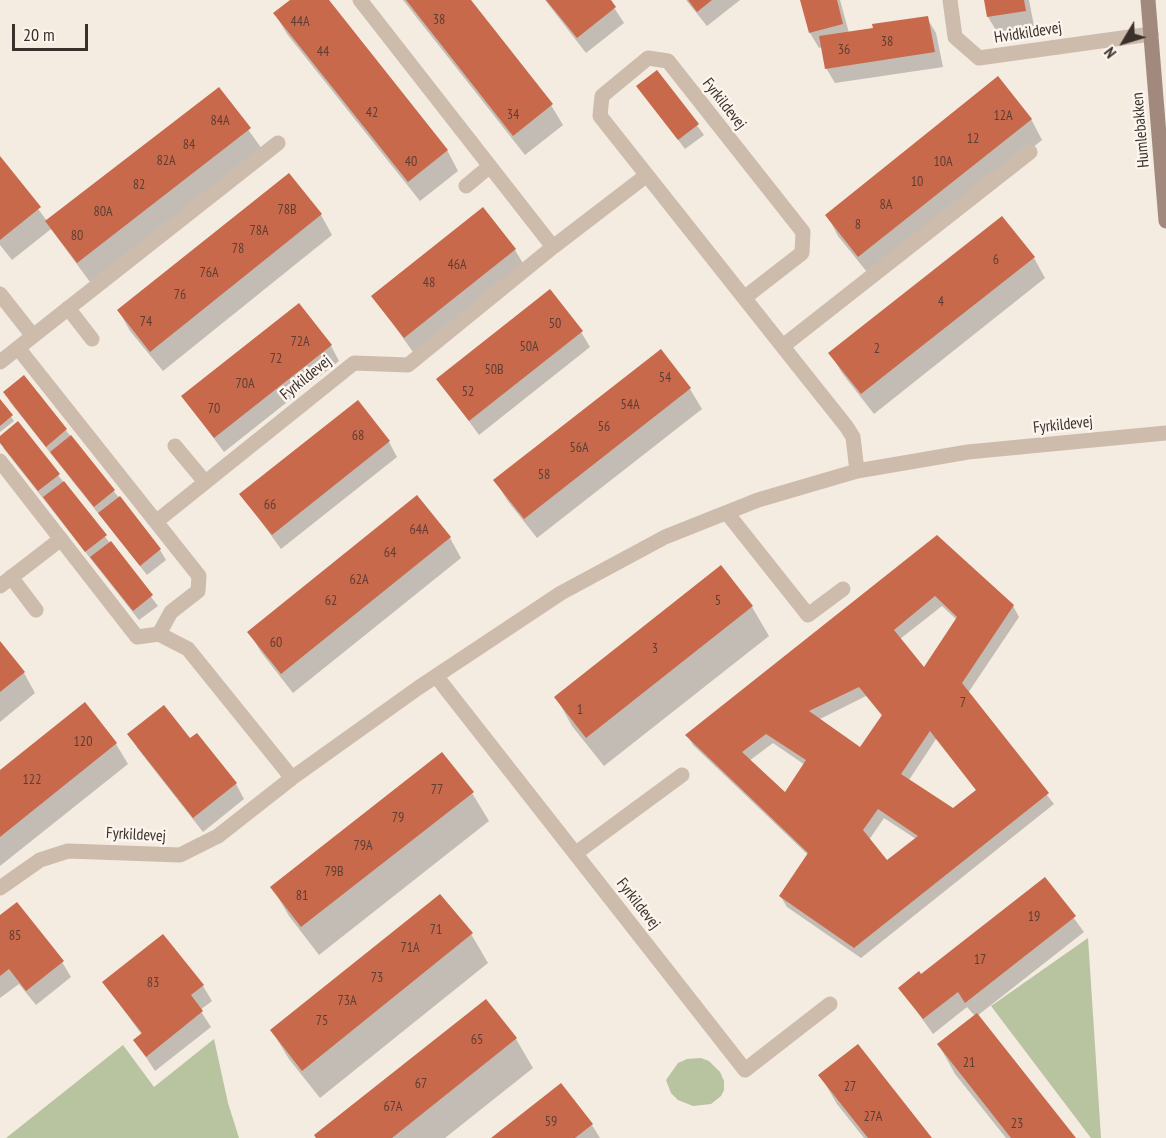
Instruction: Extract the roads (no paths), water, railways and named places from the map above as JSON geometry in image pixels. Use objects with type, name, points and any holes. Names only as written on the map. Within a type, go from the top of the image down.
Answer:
[{"type":"street","points":[[360,0],[554,248]]},
{"type":"street","name":"Hvidkildevej","points":[[950,0],[955,37],[979,58],[1151,34]]},
{"type":"street","name":"Humlebakken","points":[[1148,0],[1166,221]]},
{"type":"street","name":"Fyrkildevej","points":[[744,298],[802,253],[803,232],[668,61],[648,58],[602,96],[600,116],[853,436],[857,471]]},
{"type":"street","points":[[0,363],[278,142]]},
{"type":"street","points":[[783,346],[1030,152]]},
{"type":"street","points":[[466,186],[490,166]]},
{"type":"street","name":"Fyrkildevej","points":[[157,521],[354,363],[408,365],[647,175]]},
{"type":"street","points":[[0,294],[33,336]]},
{"type":"street","points":[[68,308],[92,339]]},
{"type":"street","points":[[18,348],[199,576],[198,591],[171,612],[159,634]]},
{"type":"street","name":"Fyrkildevej","points":[[0,888],[40,860],[68,852],[180,855],[218,836],[292,778],[436,676],[561,593],[666,537],[758,500],[857,471],[968,452],[1166,433]]},
{"type":"street","points":[[175,446],[205,482]]},
{"type":"street","points":[[0,461],[137,637],[159,634],[188,649],[292,778]]},
{"type":"street","points":[[727,513],[808,615],[843,589]]},
{"type":"street","points":[[36,610],[5,581],[61,539]]},
{"type":"street","name":"Fyrkildevej","points":[[436,676],[745,1070],[830,1004]]},
{"type":"street","points":[[576,853],[682,775]]}]
